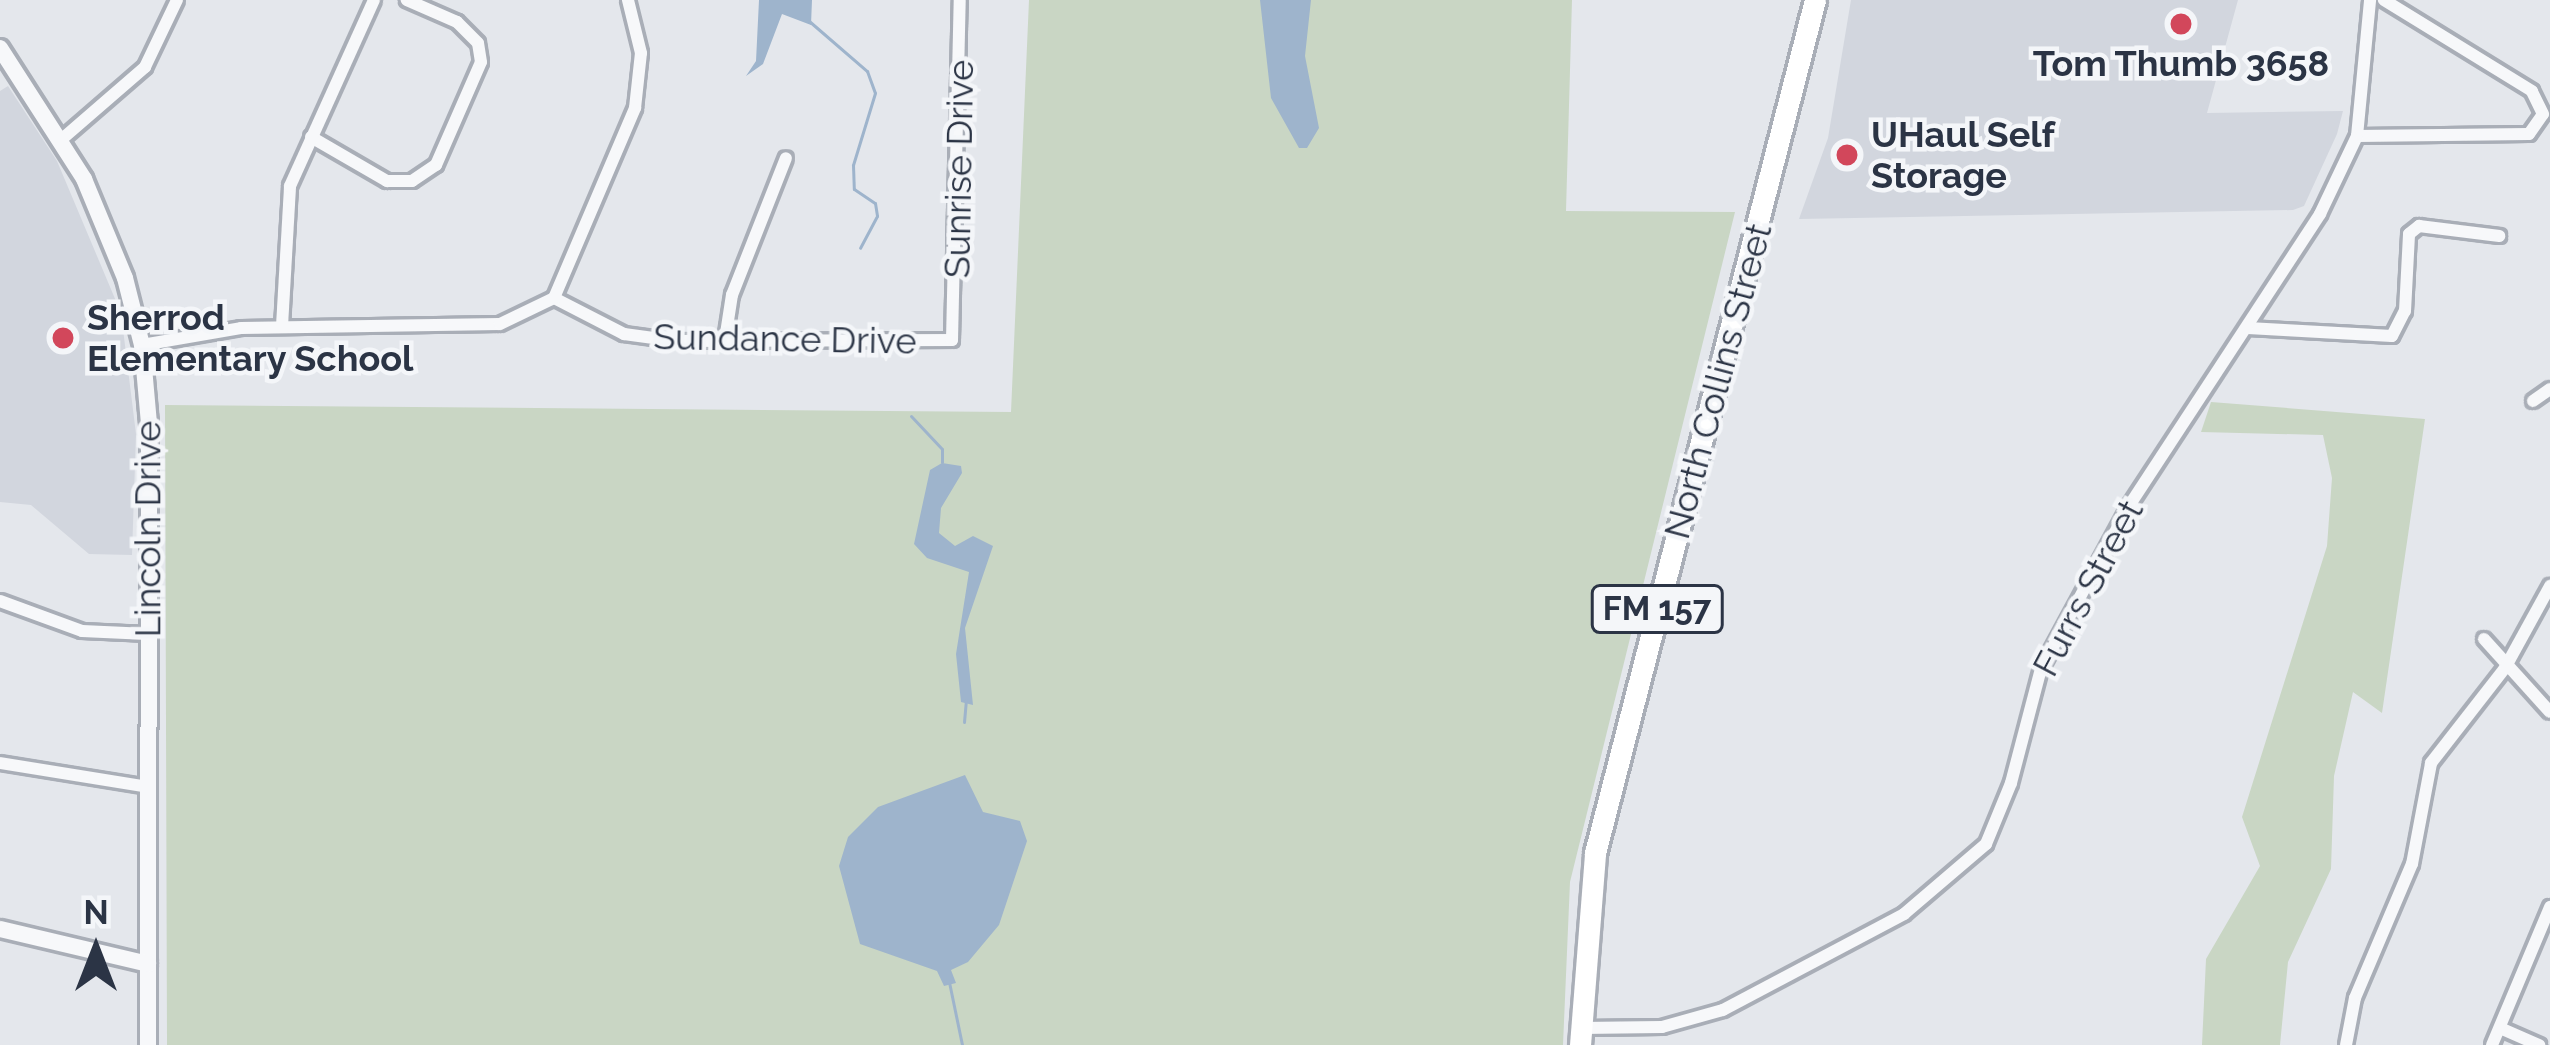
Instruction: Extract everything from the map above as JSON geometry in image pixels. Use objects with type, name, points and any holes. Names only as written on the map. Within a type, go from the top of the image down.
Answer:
[{"type":"main road","name":"North Collins Street","points":[[1580,1036],[1595,853],[1815,0]]},
{"type":"street","points":[[62,140],[145,67],[176,0]]},
{"type":"street","points":[[283,326],[283,214],[311,137],[374,0]]},
{"type":"street","points":[[311,137],[388,181],[412,181],[436,165],[482,62],[478,43],[457,22],[407,0]]},
{"type":"street","points":[[142,345],[283,326],[500,323],[554,298],[635,108],[640,53],[628,0]]},
{"type":"street","name":"Sunrise Drive","points":[[953,337],[960,0]]},
{"type":"street","name":"Furrs Street","points":[[1580,1036],[1662,1027],[1723,1010],[1904,914],[1966,866],[1994,830],[2041,669],[2129,506],[2248,328],[2357,136],[2370,0]]},
{"type":"street","points":[[2357,136],[2529,134],[2542,114],[2536,95],[2384,0]]},
{"type":"street","name":"Lincoln Drive","points":[[0,48],[6,69],[62,140],[109,235],[142,345],[148,1045]]},
{"type":"street","points":[[725,340],[732,295],[786,158]]},
{"type":"street","points":[[2248,328],[2392,336],[2404,310],[2410,234],[2419,226],[2499,236]]},
{"type":"street","name":"Sundance Drive","points":[[554,298],[625,334],[946,343],[953,337]]},
{"type":"street","points":[[2533,401],[2550,388]]},
{"type":"street","points":[[2346,1045],[2355,998],[2412,864],[2431,763],[2505,668],[2550,586]]},
{"type":"street","points":[[0,601],[82,632],[148,634]]},
{"type":"street","points":[[2484,639],[2505,668],[2550,712]]},
{"type":"street","points":[[0,763],[148,787]]},
{"type":"street","points":[[2492,1045],[2550,907]]},
{"type":"street","points":[[0,929],[148,964]]},
{"type":"street","points":[[2500,1028],[2539,1045]]},
{"type":"shaded area","points":[[1851,0],[2238,0],[2207,113],[2343,111],[2304,206],[2293,210],[1799,219],[1828,138]]},
{"type":"shaded area","name":"Sherrod Elementary School","points":[[8,86],[57,161],[121,313],[136,434],[132,555],[89,554],[31,505],[0,502],[0,91]]},
{"type":"green space","points":[[1029,0],[1572,0],[1566,211],[1735,212],[1570,882],[1563,1045],[167,1045],[165,405],[1011,412]]},
{"type":"green space","points":[[2211,402],[2425,419],[2382,713],[2353,692],[2334,776],[2331,869],[2288,962],[2280,1045],[2202,1045],[2206,959],[2260,866],[2242,817],[2327,546],[2332,478],[2323,435],[2201,432]]},
{"type":"water","points":[[759,0],[812,0],[811,25],[782,14],[763,64],[746,76],[756,61]]},
{"type":"water","points":[[1260,0],[1311,0],[1305,56],[1319,128],[1307,148],[1299,148],[1271,98]]},
{"type":"water","points":[[942,463],[961,466],[962,473],[941,508],[939,533],[955,546],[973,536],[993,546],[965,628],[973,705],[961,702],[956,654],[969,572],[927,558],[914,544],[930,470]]},
{"type":"water","points":[[965,775],[983,812],[1020,821],[1027,841],[999,925],[968,962],[951,970],[956,983],[944,986],[937,971],[860,944],[839,866],[848,837],[878,807]]},
{"type":"waterway","points":[[809,21],[867,71],[875,93],[853,165],[854,189],[875,203],[877,216],[860,248]]},
{"type":"waterway","points":[[911,416],[942,449],[942,462]]},
{"type":"waterway","points":[[964,722],[966,700]]},
{"type":"waterway","points":[[949,982],[962,1045]]},
{"type":"place","name":"Tom Thumb 3658","points":[[2181,24]]},
{"type":"place","name":"UHaul Self Storage","points":[[1847,155]]},
{"type":"place","name":"Sherrod Elementary School","points":[[63,338]]}]
